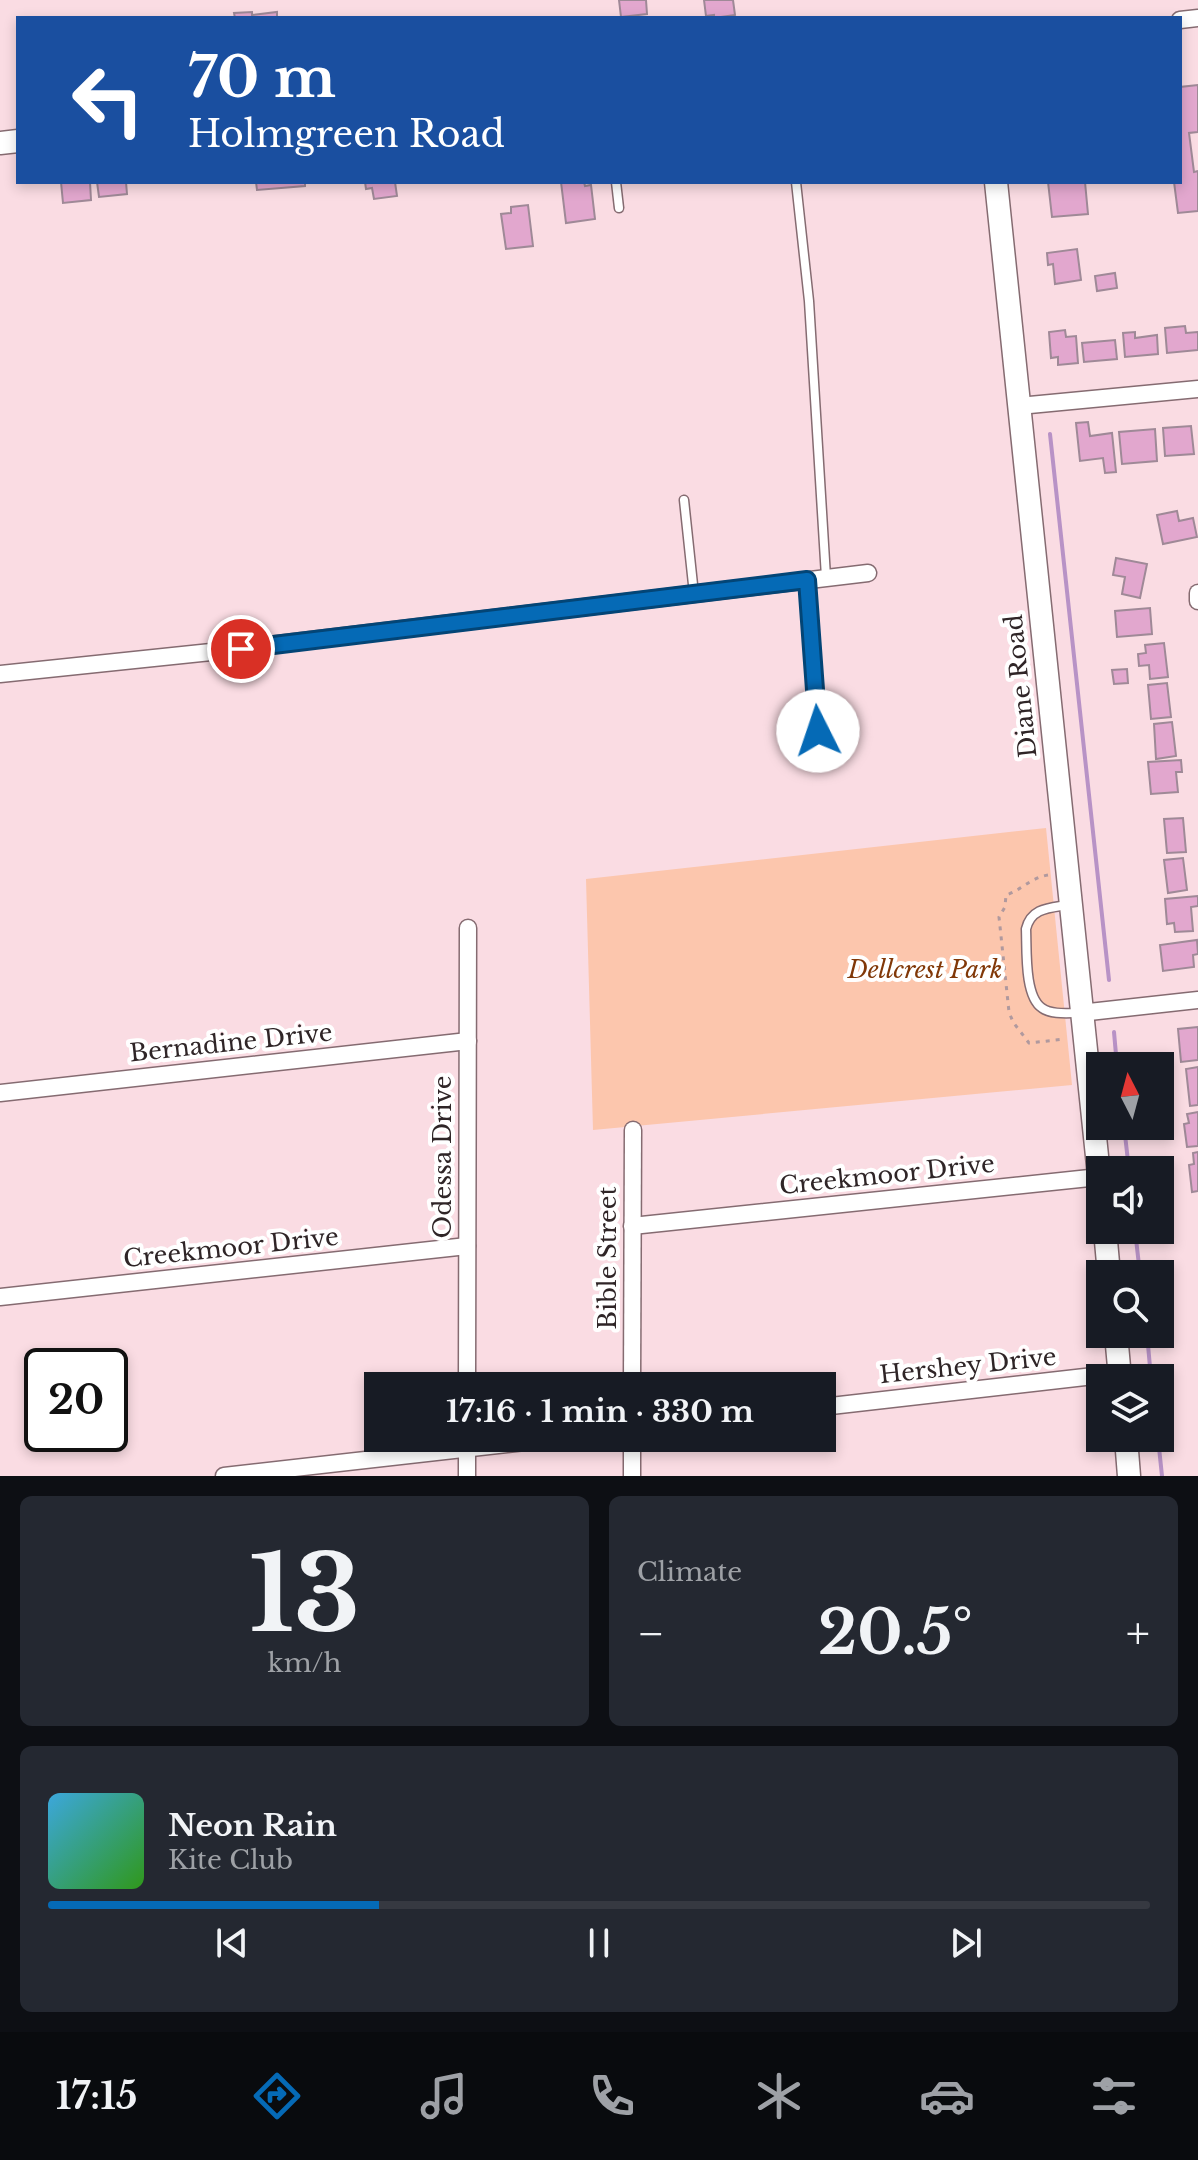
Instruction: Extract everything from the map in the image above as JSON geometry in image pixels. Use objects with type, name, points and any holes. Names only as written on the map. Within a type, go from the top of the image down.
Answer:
[{"type":"street","name":"Diane Road","points":[[996,184],[1097,1156]]},
{"type":"street","points":[[1019,406],[1198,389]]},
{"type":"street","points":[[0,674],[227,651],[868,573]]},
{"type":"street","points":[[1198,593],[1198,601]]},
{"type":"street","name":"Odessa Drive","points":[[467,1372],[468,928]]},
{"type":"street","points":[[1080,1013],[1198,1000]]},
{"type":"street","name":"Bernadine Drive","points":[[0,1093],[468,1041]]},
{"type":"street","name":"Bible Street","points":[[632,1372],[633,1130]]},
{"type":"street","name":"Creekmoor Drive","points":[[632,1226],[1086,1178]]},
{"type":"street","name":"Creekmoor Drive","points":[[0,1297],[467,1246]]},
{"type":"street","name":"Hershey Drive","points":[[836,1406],[1086,1380]]},
{"type":"street","points":[[224,1476],[401,1452]]},
{"type":"street","points":[[467,1452],[467,1476]]},
{"type":"street","points":[[632,1452],[632,1476]]},
{"type":"street","points":[[1127,1452],[1129,1476]]},
{"type":"lane","points":[[616,184],[619,208]]},
{"type":"lane","points":[[796,184],[810,315],[826,578]]},
{"type":"lane","points":[[684,500],[694,594]]},
{"type":"lane","points":[[807,580],[818,731]]},
{"type":"lane","points":[[1069,905],[1044,909],[1028,921],[1030,990],[1041,1008],[1053,1013],[1080,1013]]},
{"type":"green space","name":"Dellcrest Park","points":[[1046,828],[1072,1085],[593,1130],[586,879]]},
{"type":"building","points":[[619,0],[646,0],[647,14],[621,16]]},
{"type":"building","points":[[704,0],[733,0],[735,15],[706,16]]},
{"type":"building","points":[[252,12],[252,15],[277,12],[277,16],[235,16],[234,13]]},
{"type":"building","points":[[1198,85],[1198,132],[1189,133],[1194,172],[1198,171],[1198,211],[1178,213],[1174,184],[1182,184],[1182,87]]},
{"type":"building","points":[[61,184],[90,184],[91,200],[63,203]]},
{"type":"building","points":[[97,184],[126,184],[127,194],[99,197]]},
{"type":"building","points":[[256,184],[305,184],[305,186],[257,190]]},
{"type":"building","points":[[365,184],[395,184],[397,196],[374,199],[372,188],[366,189]]},
{"type":"building","points":[[561,184],[591,185],[595,219],[566,223]]},
{"type":"building","points":[[1048,184],[1085,184],[1088,214],[1052,217]]},
{"type":"building","points":[[528,205],[533,246],[506,249],[501,214],[511,213],[511,207]]},
{"type":"building","points":[[1077,249],[1081,280],[1055,284],[1053,264],[1048,265],[1047,253]]},
{"type":"building","points":[[1115,273],[1117,288],[1097,291],[1095,276]]},
{"type":"building","points":[[1185,326],[1186,333],[1198,332],[1198,350],[1167,353],[1165,328]]},
{"type":"building","points":[[1065,330],[1066,337],[1076,336],[1078,363],[1058,365],[1058,357],[1051,358],[1049,332]]},
{"type":"building","points":[[1135,332],[1135,338],[1157,335],[1158,354],[1125,357],[1123,333]]},
{"type":"building","points":[[1115,340],[1117,359],[1084,362],[1082,343]]},
{"type":"building","points":[[1088,422],[1090,436],[1112,433],[1116,472],[1105,473],[1103,458],[1080,461],[1076,423]]},
{"type":"building","points":[[1191,426],[1194,454],[1165,456],[1163,428]]},
{"type":"building","points":[[1155,429],[1157,461],[1122,464],[1119,432]]},
{"type":"building","points":[[1177,511],[1179,521],[1193,518],[1197,537],[1163,544],[1157,515]]},
{"type":"building","points":[[1116,558],[1147,564],[1140,598],[1122,594],[1125,577],[1113,575]]},
{"type":"building","points":[[1150,608],[1152,634],[1117,637],[1115,611]]},
{"type":"building","points":[[1164,643],[1168,677],[1150,679],[1149,665],[1139,666],[1138,654],[1146,653],[1145,645]]},
{"type":"building","points":[[1127,669],[1128,683],[1114,684],[1112,670]]},
{"type":"building","points":[[1167,683],[1171,717],[1151,719],[1148,685]]},
{"type":"building","points":[[1172,722],[1176,756],[1156,759],[1154,724]]},
{"type":"building","points":[[1181,760],[1182,772],[1176,772],[1178,792],[1151,794],[1148,762]]},
{"type":"building","points":[[1183,818],[1186,852],[1167,853],[1164,819]]},
{"type":"building","points":[[1183,858],[1187,890],[1168,893],[1164,860]]},
{"type":"building","points":[[1198,896],[1198,906],[1191,907],[1193,931],[1175,932],[1174,923],[1167,924],[1165,899]]},
{"type":"building","points":[[1197,940],[1198,954],[1193,955],[1194,967],[1163,971],[1160,945]]},
{"type":"building","points":[[1198,1027],[1198,1060],[1181,1062],[1178,1029]]},
{"type":"building","points":[[1198,1067],[1198,1105],[1190,1106],[1186,1069]]},
{"type":"building","points":[[1198,1112],[1198,1146],[1187,1147],[1184,1124],[1189,1123],[1187,1114]]},
{"type":"building","points":[[1198,1152],[1198,1191],[1192,1192],[1189,1165],[1194,1164],[1193,1153]]},
{"type":"waterway","points":[[1050,434],[1109,980]]},
{"type":"waterway","points":[[1114,1032],[1116,1052]]},
{"type":"waterway","points":[[1126,1140],[1127,1156]]},
{"type":"waterway","points":[[1137,1244],[1138,1260]]},
{"type":"waterway","points":[[1148,1348],[1150,1364]]},
{"type":"waterway","points":[[1159,1452],[1162,1476]]},
{"type":"route","points":[[241,649],[807,580],[818,731]]}]
